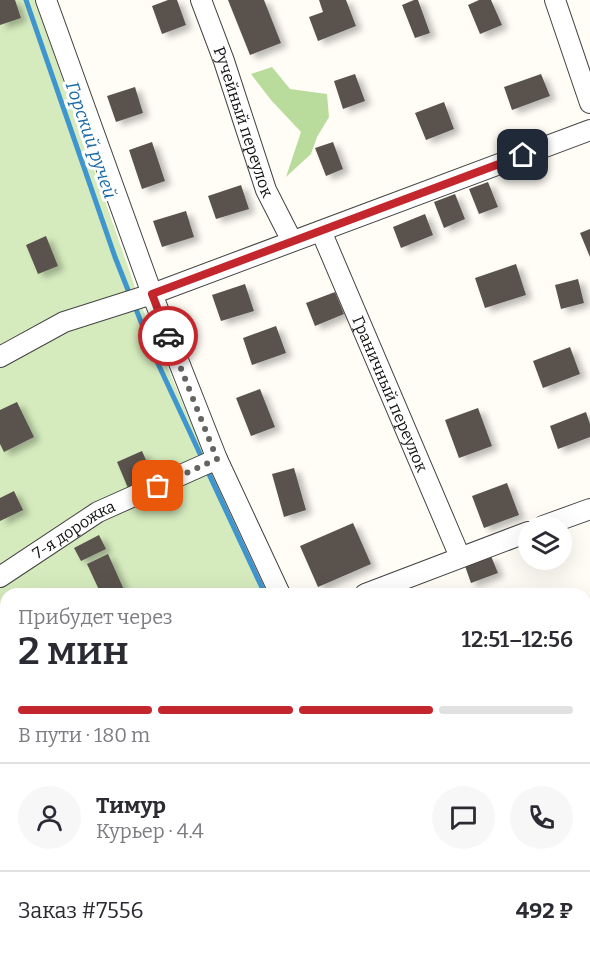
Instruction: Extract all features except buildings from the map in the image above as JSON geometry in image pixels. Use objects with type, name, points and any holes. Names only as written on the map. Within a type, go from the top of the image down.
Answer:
[{"type":"street","points":[[46,0],[152,294],[217,459],[277,588]]},
{"type":"street","name":"Ручейный переулок","points":[[201,0],[224,61],[266,190],[292,242]]},
{"type":"street","points":[[555,0],[590,103]]},
{"type":"street","points":[[0,357],[63,322],[152,294],[590,130]]},
{"type":"street","name":"Граничный переулок","points":[[321,231],[460,557]]},
{"type":"street","name":"7-я дорожка","points":[[0,577],[98,512],[217,459]]},
{"type":"street","points":[[571,516],[590,509]]},
{"type":"street","points":[[380,588],[518,536]]},
{"type":"green space","points":[[0,0],[35,0],[143,310],[261,588],[0,588]]},
{"type":"green space","points":[[272,67],[290,89],[327,94],[329,117],[317,137],[311,154],[286,177],[301,132],[271,100],[251,74]]},
{"type":"waterway","name":"Горский ручей","points":[[26,0],[128,290]]},
{"type":"waterway","name":"Горский ручей","points":[[134,304],[154,355],[201,456]]},
{"type":"waterway","name":"Горский ручей","points":[[207,470],[262,588]]},
{"type":"way so far","points":[[158,486],[217,459],[168,336]]},
{"type":"route","points":[[168,336],[152,294],[523,155]]}]
